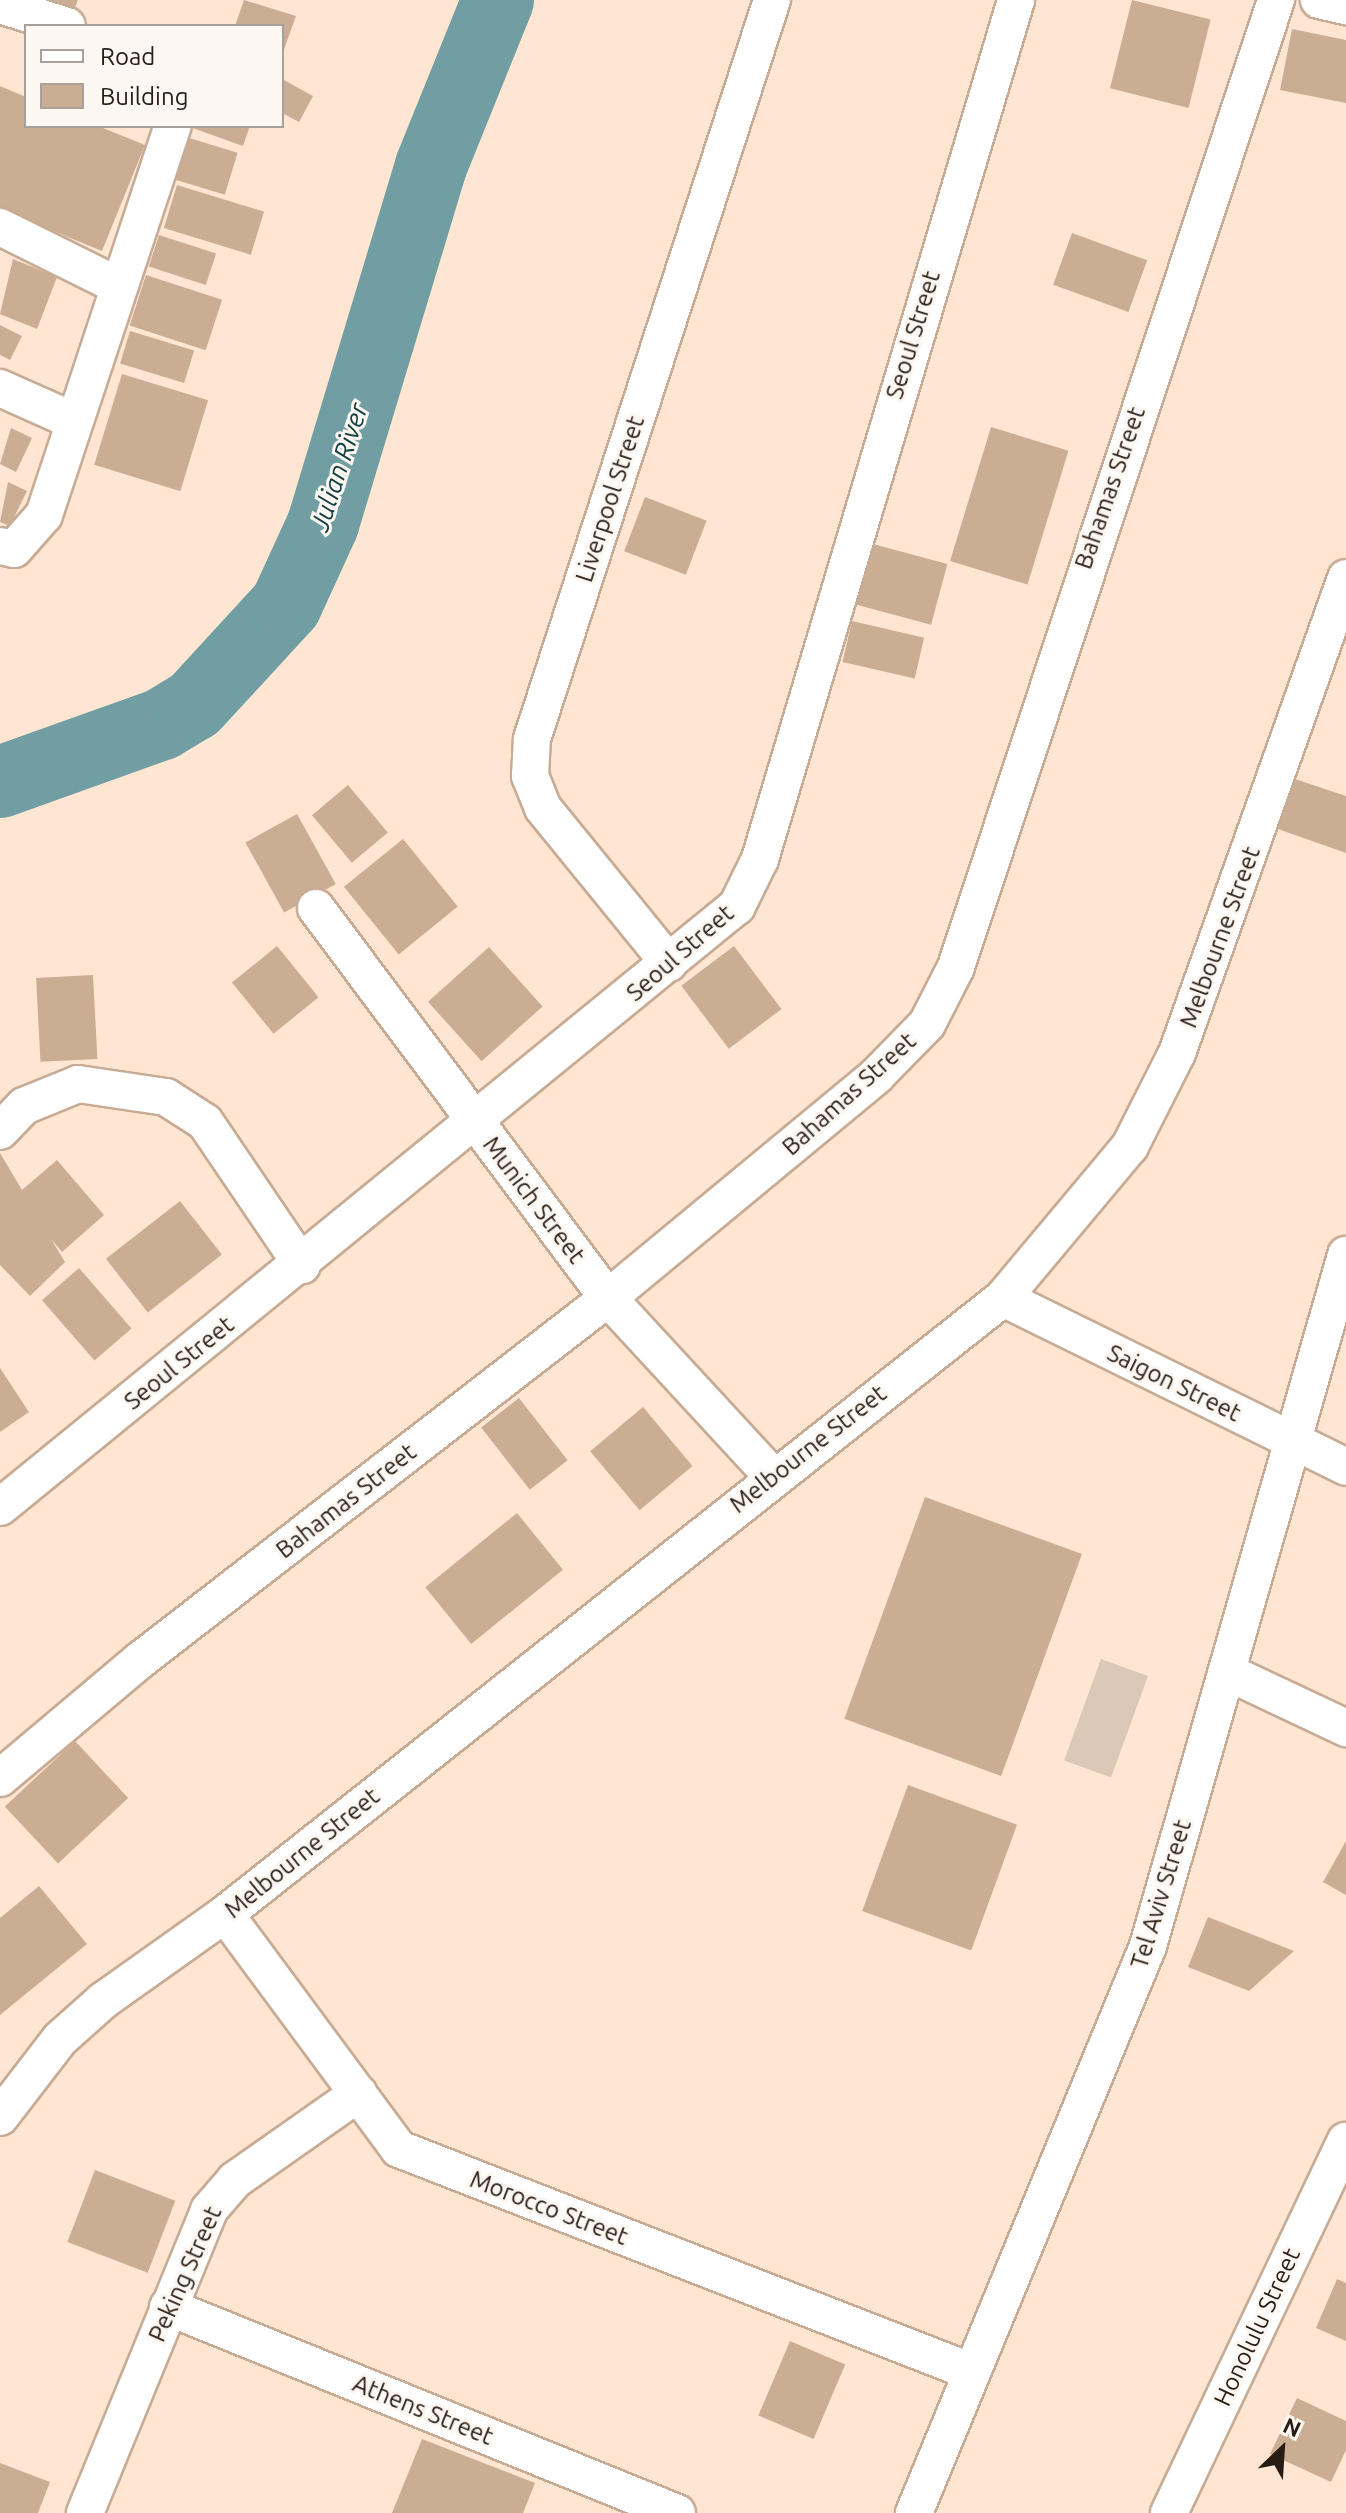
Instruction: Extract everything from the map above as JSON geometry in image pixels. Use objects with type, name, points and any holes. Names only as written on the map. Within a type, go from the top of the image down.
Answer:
[{"type":"street","name":"Liverpool Street","points":[[669,963],[543,808],[530,776],[532,739],[772,0]]},
{"type":"street","name":"Seoul Street","points":[[0,1507],[477,1124],[737,906],[760,859],[1016,0]]},
{"type":"street","name":"Bahamas Street","points":[[0,1778],[608,1298],[876,1076],[927,1024],[956,967],[1276,0]]},
{"type":"street","points":[[1319,0],[1346,6]]},
{"type":"street","points":[[0,5],[61,24]]},
{"type":"street","points":[[0,546],[23,543],[44,515],[72,420],[172,128]]},
{"type":"street","points":[[0,227],[119,286]]},
{"type":"street","points":[[0,388],[72,420]]},
{"type":"street","name":"Melbourne Street","points":[[0,2117],[60,2039],[225,1914],[772,1476],[1003,1298],[1130,1146],[1177,1053],[1346,578]]},
{"type":"street","name":"Munich Street","points":[[316,908],[608,1298],[772,1476]]},
{"type":"street","points":[[0,1131],[24,1106],[78,1084],[166,1097],[205,1122],[302,1265]]},
{"type":"street","name":"Tel Aviv Street","points":[[914,2513],[1148,1946],[1227,1672],[1288,1439],[1346,1255]]},
{"type":"street","name":"Saigon Street","points":[[1003,1298],[1346,1467]]},
{"type":"street","points":[[1227,1672],[1346,1728]]},
{"type":"street","name":"Morocco Street","points":[[225,1914],[399,2149],[972,2372]]},
{"type":"street","name":"Peking Street","points":[[85,2513],[209,2210],[235,2180],[359,2093]]},
{"type":"street","name":"Honolulu Street","points":[[1169,2513],[1346,2141]]},
{"type":"street","name":"Athens Street","points":[[168,2307],[677,2513]]},
{"type":"shaded area","points":[[1101,1659],[1148,1676],[1111,1778],[1064,1760]]},
{"type":"building","points":[[35,0],[78,0],[72,15]]},
{"type":"building","points":[[244,0],[296,16],[284,49],[284,24],[236,24]]},
{"type":"building","points":[[1132,0],[1211,20],[1189,108],[1110,88]]},
{"type":"building","points":[[1292,29],[1346,40],[1346,103],[1280,90]]},
{"type":"building","points":[[284,80],[313,96],[299,122],[284,114]]},
{"type":"building","points":[[0,86],[24,96],[24,128],[103,128],[145,145],[102,251],[0,209]]},
{"type":"building","points":[[193,128],[249,128],[243,146]]},
{"type":"building","points":[[186,137],[238,153],[225,195],[173,179]]},
{"type":"building","points":[[177,185],[264,212],[251,255],[164,228]]},
{"type":"building","points":[[1072,233],[1147,260],[1128,312],[1053,285]]},
{"type":"building","points":[[159,235],[216,254],[206,285],[149,266]]},
{"type":"building","points":[[13,259],[57,277],[37,329],[0,314]]},
{"type":"building","points":[[146,275],[222,300],[206,350],[130,325]]},
{"type":"building","points":[[0,325],[22,336],[10,360],[0,355]]},
{"type":"building","points":[[130,331],[194,351],[184,383],[120,364]]},
{"type":"building","points":[[122,374],[208,400],[180,491],[94,465]]},
{"type":"building","points":[[991,427],[1068,451],[1028,585],[950,561]]},
{"type":"building","points":[[11,428],[32,438],[16,472],[0,464]]},
{"type":"building","points":[[8,482],[27,491],[10,526],[0,522]]},
{"type":"building","points":[[645,497],[707,521],[686,575],[624,551]]},
{"type":"building","points":[[873,544],[947,564],[931,625],[857,605]]},
{"type":"building","points":[[852,621],[924,638],[915,679],[843,662]]},
{"type":"building","points":[[1292,778],[1346,796],[1346,853],[1275,828]]},
{"type":"building","points":[[348,785],[388,832],[352,863],[312,815]]},
{"type":"building","points":[[297,814],[336,884],[284,913],[245,843]]},
{"type":"building","points":[[403,839],[458,907],[399,954],[344,887]]},
{"type":"building","points":[[277,946],[319,997],[273,1034],[232,983]]},
{"type":"building","points":[[734,946],[782,1009],[729,1049],[681,986]]},
{"type":"building","points":[[489,947],[543,1006],[482,1061],[428,1002]]},
{"type":"building","points":[[93,975],[97,1059],[40,1062],[36,978]]},
{"type":"building","points":[[0,1153],[22,1190],[57,1160],[104,1215],[62,1252],[51,1239],[65,1262],[30,1296],[0,1265]]},
{"type":"building","points":[[180,1201],[222,1255],[148,1312],[106,1259]]},
{"type":"building","points":[[79,1268],[131,1328],[95,1361],[42,1300]]},
{"type":"building","points":[[0,1368],[29,1412],[0,1432]]},
{"type":"building","points":[[519,1398],[568,1460],[530,1490],[481,1428]]},
{"type":"building","points":[[643,1407],[692,1466],[640,1510],[590,1451]]},
{"type":"building","points":[[925,1497],[1082,1554],[1001,1776],[844,1719]]},
{"type":"building","points":[[517,1513],[563,1570],[471,1644],[425,1587]]},
{"type":"building","points":[[75,1741],[128,1798],[58,1864],[5,1806]]},
{"type":"building","points":[[908,1785],[1017,1825],[971,1951],[862,1911]]},
{"type":"building","points":[[1346,1841],[1346,1895],[1323,1882]]},
{"type":"building","points":[[39,1886],[87,1944],[0,2015],[0,1918]]},
{"type":"building","points":[[1208,1917],[1294,1951],[1249,1991],[1188,1967]]},
{"type":"building","points":[[95,2170],[175,2201],[148,2273],[67,2242]]},
{"type":"building","points":[[1337,2279],[1346,2283],[1346,2341],[1316,2328]]},
{"type":"building","points":[[790,2341],[845,2364],[814,2439],[758,2416]]},
{"type":"building","points":[[1297,2398],[1346,2421],[1346,2450],[1331,2482],[1270,2454]]},
{"type":"building","points":[[422,2439],[535,2483],[523,2513],[392,2513]]},
{"type":"building","points":[[0,2463],[50,2482],[38,2513],[0,2513]]},
{"type":"waterway","name":"Julian River","points":[[0,782],[162,724],[194,705],[286,605],[323,524],[431,166],[498,0]]}]
